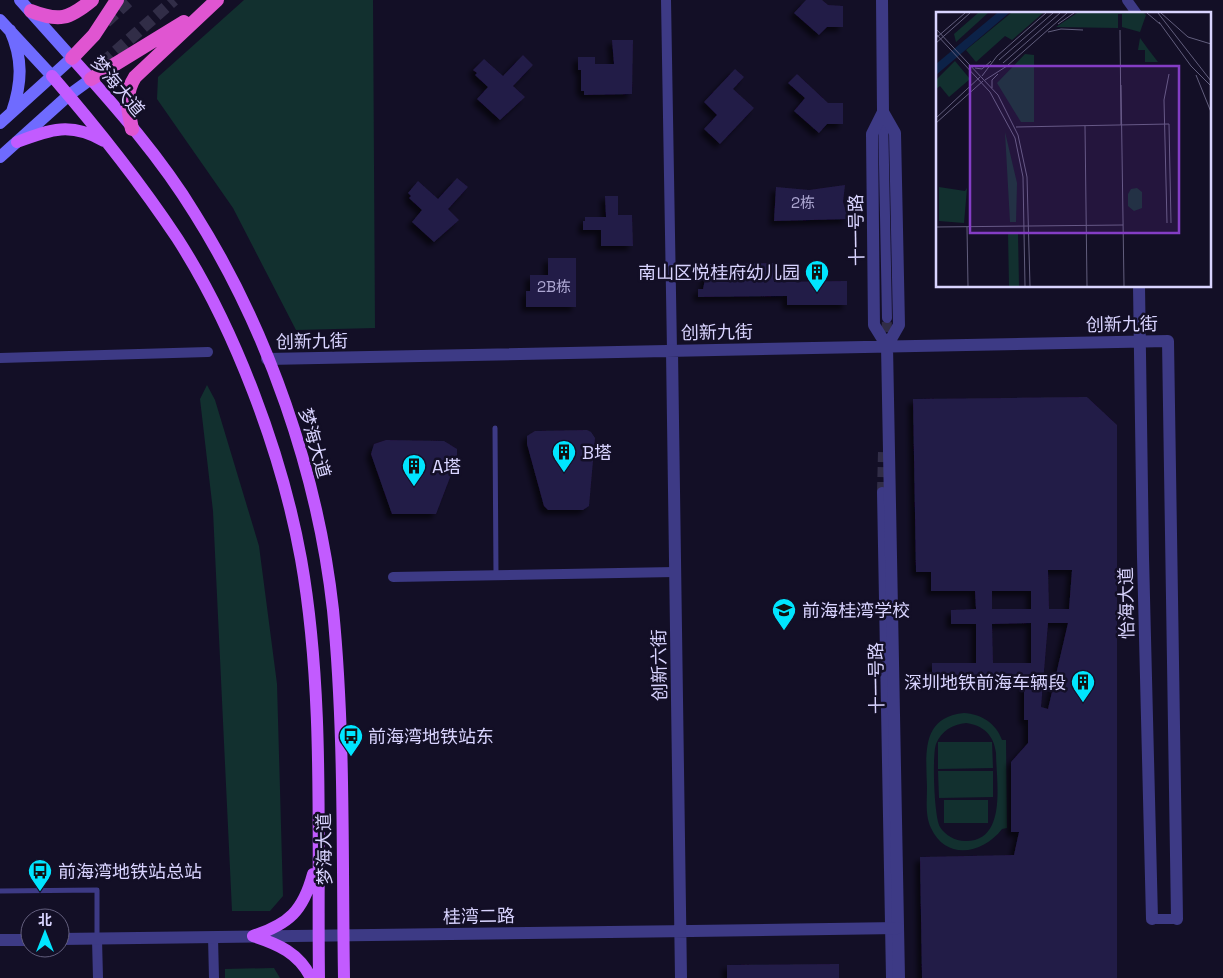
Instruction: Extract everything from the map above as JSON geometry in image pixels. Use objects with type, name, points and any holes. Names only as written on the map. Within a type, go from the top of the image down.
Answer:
[{"type":"highway","points":[[31,11],[54,18],[62,18],[72,15],[92,0]]},
{"type":"highway","points":[[72,58],[94,35],[117,0]]},
{"type":"highway","points":[[91,79],[217,0]]},
{"type":"highway","points":[[132,129],[127,98],[130,85],[135,77],[217,0]]},
{"type":"main road","name":"梦海大道","points":[[20,0],[91,79],[165,170],[222,259],[248,312],[284,401],[317,515],[333,609],[340,751],[344,978]]},
{"type":"main road","name":"梦海大道","points":[[0,20],[69,95],[109,144],[178,240],[212,301],[240,360],[280,474],[301,559],[316,698],[319,978]]},
{"type":"main road","points":[[10,30],[17,47],[21,72],[11,113]]},
{"type":"main road","points":[[0,123],[72,58]]},
{"type":"main road","points":[[0,157],[69,95],[91,79]]},
{"type":"main road","points":[[17,142],[43,132],[65,128],[85,132],[109,144]]},
{"type":"main road","points":[[253,936],[281,924],[296,912],[310,888],[317,860]]},
{"type":"main road","points":[[253,936],[283,947],[292,954],[311,978]]},
{"type":"street","points":[[666,0],[672,351]]},
{"type":"street","name":"十一号路","points":[[882,0],[883,112],[872,134],[874,325],[887,346]]},
{"type":"street","points":[[1127,0],[1136,12]]},
{"type":"street","points":[[883,112],[887,318]]},
{"type":"street","name":"十一号路","points":[[883,112],[895,133],[897,219],[898,325],[887,346],[899,978]]},
{"type":"street","name":"怡海大道","points":[[1139,288],[1152,919]]},
{"type":"street","name":"创新九街","points":[[267,359],[1168,341],[1177,919]]},
{"type":"street","name":"创新六街","points":[[672,351],[675,572],[686,931],[681,978]]},
{"type":"street","points":[[0,358],[208,352]]},
{"type":"street","points":[[882,492],[891,978]]},
{"type":"street","points":[[393,577],[675,572]]},
{"type":"street","points":[[1152,919],[1177,919]]},
{"type":"street","name":"桂湾二路","points":[[70,939],[898,928]]},
{"type":"street","points":[[214,937],[214,978]]},
{"type":"street","points":[[98,939],[98,978]]},
{"type":"street","points":[[0,940],[20,940]]},
{"type":"lane","points":[[495,428],[496,575]]},
{"type":"lane","points":[[0,891],[97,890],[98,939]]},
{"type":"green space","points":[[244,0],[373,0],[375,328],[296,330],[233,208],[157,99],[158,77]]},
{"type":"green space","points":[[207,385],[215,400],[259,546],[277,684],[283,896],[270,911],[232,911],[213,511],[200,399]]},
{"type":"green space","points":[[964,713],[976,715],[992,724],[1002,740],[1006,740],[1007,828],[1002,829],[985,844],[965,850],[946,846],[938,839],[931,828],[927,813],[926,762],[929,739],[933,729],[950,716]],"holes":[[[966,723],[987,732],[995,747],[997,808],[994,821],[988,831],[979,839],[961,841],[954,839],[940,827],[936,811],[934,760],[936,744],[941,735],[952,727]]]},
{"type":"green space","points":[[938,742],[992,742],[993,768],[938,769]]},
{"type":"green space","points":[[938,771],[993,771],[993,797],[939,798]]},
{"type":"green space","points":[[944,800],[988,800],[988,823],[944,823]]},
{"type":"green space","points":[[274,968],[280,978],[225,978],[225,969]]},
{"type":"building","points":[[806,0],[822,0],[828,5],[843,6],[843,27],[827,27],[819,35],[794,13]]},
{"type":"building","points":[[612,40],[633,40],[632,94],[584,95],[584,91],[581,91],[581,70],[578,70],[578,57],[595,57],[595,64],[614,64]]},
{"type":"building","points":[[523,55],[533,65],[513,86],[525,97],[500,120],[477,99],[488,87],[475,75],[477,73],[473,70],[484,59],[503,76]]},
{"type":"building","points":[[735,69],[744,77],[733,89],[754,108],[720,144],[704,129],[717,115],[704,102]]},
{"type":"building","points":[[797,74],[828,103],[843,103],[843,124],[827,124],[819,133],[794,111],[805,98],[788,83]]},
{"type":"building","points":[[457,178],[468,187],[448,209],[459,220],[434,242],[412,222],[422,210],[409,198],[411,196],[408,193],[418,181],[438,199]]},
{"type":"building","points":[[845,185],[843,202],[848,219],[774,221],[776,187],[809,190]]},
{"type":"building","points":[[605,196],[618,196],[618,215],[632,215],[633,246],[601,246],[601,230],[583,230],[585,217],[606,217]]},
{"type":"building","points":[[548,258],[576,258],[576,307],[526,307],[526,291],[530,291],[530,275],[548,275]]},
{"type":"building","points":[[776,263],[774,282],[847,281],[847,305],[787,305],[787,296],[698,297],[698,289],[703,289],[708,264]]},
{"type":"building","name":"深圳地铁前海车辆段","points":[[1087,397],[1117,425],[1117,978],[922,978],[920,857],[1014,855],[1019,832],[1011,832],[1011,762],[1028,743],[1028,720],[1024,720],[1024,679],[932,680],[932,663],[976,663],[976,624],[951,624],[951,610],[976,609],[975,591],[931,591],[931,572],[916,572],[913,399]],"holes":[[[1048,570],[1072,570],[1069,609],[1049,609]],[[992,591],[1031,591],[1031,609],[992,609]],[[1031,623],[1031,663],[993,663],[992,624]],[[1048,623],[1068,623],[1048,709],[1041,707]]]},
{"type":"building","name":"B塔","points":[[587,430],[595,438],[589,506],[583,510],[548,510],[544,506],[527,444],[527,436],[535,431]]},
{"type":"building","name":"A塔","points":[[386,440],[444,441],[457,449],[457,459],[436,514],[392,514],[371,454],[374,444]]},
{"type":"building","points":[[839,964],[839,978],[727,978],[727,965]]},
{"type":"tunnel","points":[[106,22],[130,0]]},
{"type":"tunnel","points":[[89,75],[174,0]]},
{"type":"tunnel","points":[[886,347],[887,318]]},
{"type":"tunnel","points":[[882,492],[883,451]]},
{"type":"place","name":"南山区悦桂府幼儿园","points":[[817,293]]},
{"type":"place","name":"B塔","points":[[564,473]]},
{"type":"place","name":"A塔","points":[[414,487]]},
{"type":"place","name":"前海桂湾学校","points":[[784,631]]},
{"type":"place","name":"深圳地铁前海车辆段","points":[[1083,703]]},
{"type":"place","name":"前海湾地铁站东","points":[[351,757]]},
{"type":"place","name":"前海湾地铁站总站","points":[[40,892]]}]
